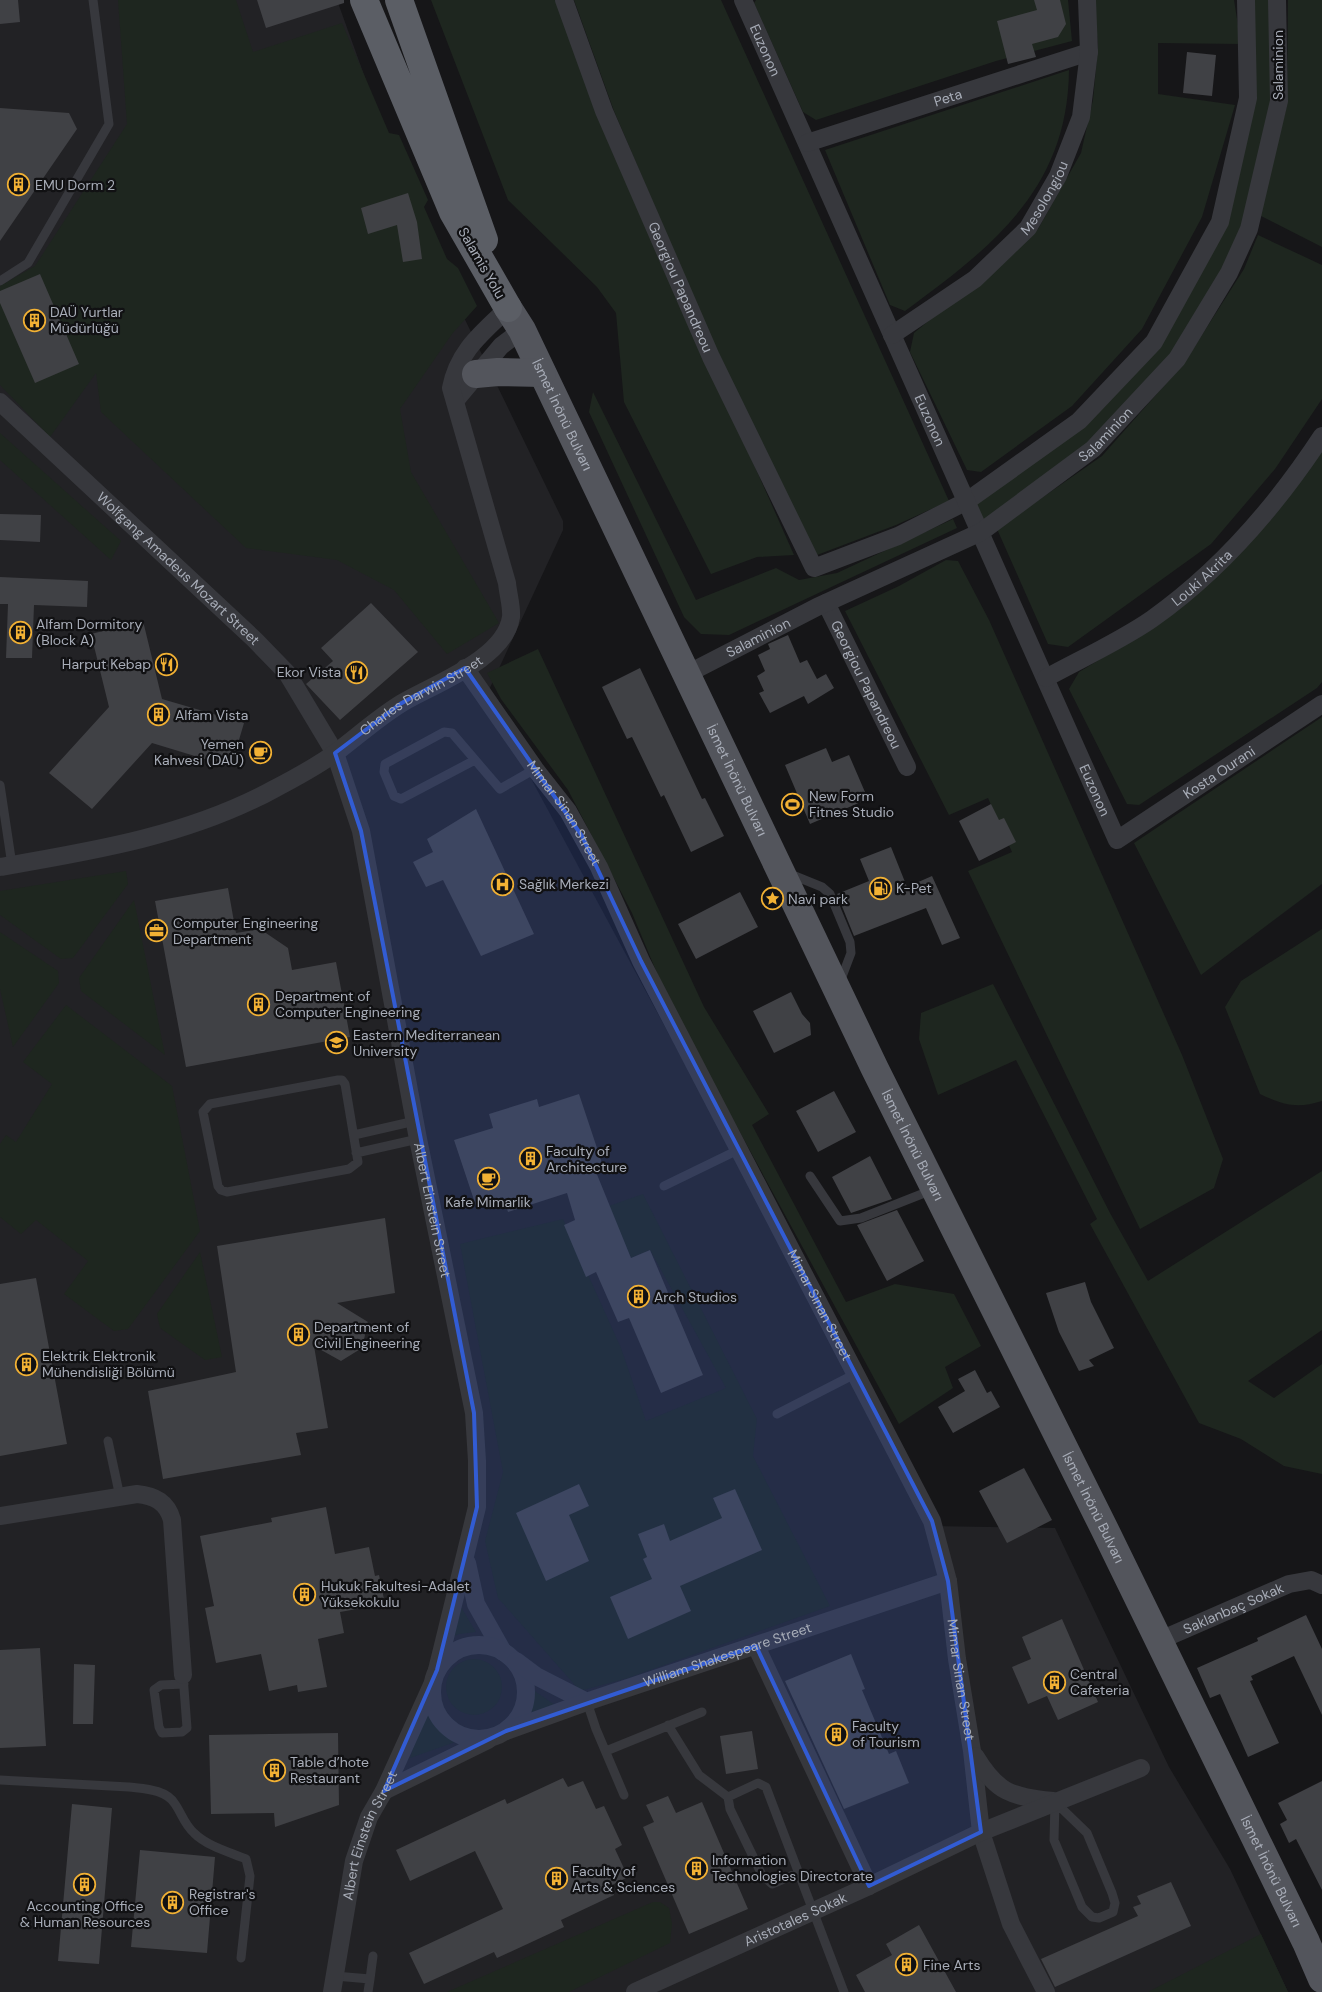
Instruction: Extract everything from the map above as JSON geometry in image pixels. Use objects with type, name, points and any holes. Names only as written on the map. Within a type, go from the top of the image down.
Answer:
[{"type":"highway","name":"Salamis Yolu","points":[[364,0],[453,212],[508,308]]},
{"type":"highway","name":"Salamis Yolu","points":[[398,0],[508,308]]},
{"type":"main road","name":"İsmet İnönü Bulvarı","points":[[508,308],[522,330],[934,1189],[1306,1942],[1322,1979]]},
{"type":"main road","points":[[476,374],[506,372],[542,374]]},
{"type":"street","name":"Georgiou Papandreou","points":[[564,0],[604,111],[711,357],[814,568]]},
{"type":"street","name":"Euzonon","points":[[743,0],[1118,840]]},
{"type":"street","name":"Mesolongiou","points":[[892,335],[975,279],[1028,228],[1058,176],[1081,117],[1089,52],[1087,0]]},
{"type":"street","name":"Salaminion","points":[[814,568],[898,536],[967,501],[1079,421],[1154,342],[1220,222],[1248,98],[1246,0]]},
{"type":"street","name":"Salaminion","points":[[687,674],[822,605],[981,532],[1100,442],[1178,359],[1229,273],[1249,229],[1279,101],[1277,0]]},
{"type":"street","name":"Peta","points":[[807,143],[1089,52]]},
{"type":"street","name":"Charles Darwin Street","points":[[6,866],[133,841],[192,825],[235,809],[276,788],[335,753],[400,704],[494,650],[508,628],[511,616],[507,583],[451,388],[454,370],[463,354],[508,308]]},
{"type":"street","points":[[455,401],[501,346],[522,330]]},
{"type":"street","name":"Wolfgang Amadeus Mozart Street","points":[[0,402],[255,640],[287,673],[335,753]]},
{"type":"street","name":"Louki Akrita","points":[[1046,678],[1152,619],[1231,553],[1296,475],[1322,436]]},
{"type":"street","name":"Georgiou Papandreou","points":[[822,605],[907,767]]},
{"type":"street","name":"Mimar Sinan Street","points":[[465,668],[535,769],[568,811],[595,859],[640,961],[932,1521],[948,1581],[957,1659],[972,1751],[981,1832],[1011,1924],[1046,1992]]},
{"type":"street","name":"Kosta Ourani","points":[[1118,840],[1322,704]]},
{"type":"street","name":"Albert Einstein Street","points":[[334,1984],[354,1861],[369,1817],[384,1791],[434,1678],[477,1507],[478,1461],[474,1413],[418,1139],[361,831],[335,753]]},
{"type":"street","points":[[0,1516],[137,1494],[150,1496],[161,1501],[169,1509],[172,1520],[184,1679]]},
{"type":"street","points":[[466,1555],[476,1604],[508,1655],[521,1670],[526,1683],[526,1696],[520,1716],[501,1734],[484,1740],[471,1739],[449,1729],[434,1709],[434,1678],[444,1660],[466,1647],[479,1645],[508,1655],[536,1676],[587,1702]]},
{"type":"street","name":"William Shakespeare Street","points":[[384,1791],[501,1734],[587,1702],[948,1581]]},
{"type":"street","name":"Saklanbaç Sokak","points":[[1158,1641],[1289,1584],[1316,1582]]},
{"type":"street","points":[[756,1646],[869,1886]]},
{"type":"street","points":[[972,1751],[989,1778],[1003,1789],[1021,1797],[1056,1802]]},
{"type":"street","name":"Aristotales Sokak","points":[[635,1992],[869,1886],[981,1832],[1141,1768]]},
{"type":"lane","points":[[0,281],[28,263],[109,124],[93,0]]},
{"type":"lane","points":[[475,760],[401,799],[394,796],[384,772],[385,764],[444,732],[452,733],[500,789],[535,769]]},
{"type":"lane","points":[[0,785],[6,866]]},
{"type":"lane","points":[[342,1080],[346,1084],[356,1153],[358,1162],[356,1166],[349,1170],[227,1192],[221,1190],[218,1186],[203,1112],[210,1104],[342,1080]]},
{"type":"lane","points":[[354,1135],[415,1121]]},
{"type":"lane","points":[[356,1153],[418,1139]]},
{"type":"lane","points":[[664,1186],[738,1150]]},
{"type":"lane","points":[[810,1176],[840,1221],[861,1218],[934,1189]]},
{"type":"lane","points":[[777,1414],[855,1374]]},
{"type":"lane","points":[[108,1441],[120,1497]]},
{"type":"lane","points":[[184,1679],[187,1728],[182,1732],[162,1733],[158,1727],[154,1690],[161,1684],[184,1679]]},
{"type":"lane","points":[[587,1702],[596,1729],[624,1795]]},
{"type":"lane","points":[[606,1751],[702,1712]]},
{"type":"lane","points":[[668,1725],[699,1775],[728,1797],[730,1809],[762,1875],[772,1884],[798,1873]]},
{"type":"lane","points":[[0,1780],[129,1786],[148,1789],[169,1796],[175,1803],[183,1822],[195,1835],[208,1843],[246,1859],[250,1868],[250,1876],[241,1958]]},
{"type":"lane","points":[[728,1797],[758,1783],[766,1786],[844,1992]]},
{"type":"lane","points":[[1056,1802],[1087,1833],[1112,1893],[1115,1903],[1113,1912],[1099,1918],[1092,1917],[1082,1907],[1054,1840],[1056,1802]]},
{"type":"lane","points":[[368,1992],[373,1956]]},
{"type":"lane","points":[[334,1984],[370,1980]]},
{"type":"highlighted area","points":[[465,668],[582,836],[641,961],[932,1521],[948,1581],[981,1832],[869,1886],[756,1646],[506,1731],[384,1791],[437,1670],[477,1507],[474,1413],[361,831],[335,753],[400,704]]},
{"type":"shaded area","name":"Eastern Mediterranean University","points":[[0,0],[337,0],[416,219],[563,521],[563,530],[488,692],[488,699],[860,1388],[931,1526],[1055,1528],[1169,1767],[1230,1869],[1288,1992],[0,1992]]},
{"type":"shaded area","points":[[118,0],[236,0],[253,52],[342,23],[389,133],[399,135],[428,200],[424,207],[447,259],[458,268],[477,306],[452,334],[400,409],[411,472],[499,623],[447,654],[394,590],[337,560],[246,548],[101,412],[96,373],[50,437],[0,385],[0,286],[35,266],[127,124]]},
{"type":"shaded area","points":[[431,0],[558,0],[594,103],[794,555],[757,557],[711,574],[624,402],[616,313],[597,287],[508,200]]},
{"type":"shaded area","points":[[574,0],[721,0],[949,501],[896,525],[817,555],[722,364],[614,111]]},
{"type":"shaded area","points":[[756,0],[1068,0],[1072,41],[996,61],[816,120],[803,112],[754,3]]},
{"type":"shaded area","points":[[1094,0],[1234,0],[1241,44],[1158,43],[1158,94],[1235,105],[1202,217],[1142,329],[1072,406],[981,472],[967,470],[910,352],[914,333],[1038,229],[1081,153],[1093,100],[1098,47]]},
{"type":"shaded area","points":[[1246,0],[1277,0],[1279,101],[1249,229],[1177,359],[1093,449],[981,532],[967,501],[1079,421],[1154,342],[1220,222],[1248,98]]},
{"type":"shaded area","points":[[1288,0],[1322,0],[1322,247],[1259,215],[1287,105]]},
{"type":"shaded area","points":[[1069,70],[1065,112],[1055,149],[1040,182],[1019,211],[995,238],[967,263],[905,311],[890,305],[825,150]]},
{"type":"shaded area","points":[[1258,235],[1322,265],[1322,399],[1275,469],[1211,544],[1068,647],[1048,644],[997,529],[1102,456],[1184,363],[1244,269]]},
{"type":"shaded area","points":[[593,392],[696,600],[776,568],[799,580],[837,573],[953,519],[957,528],[729,635],[701,634],[684,617],[589,412]]},
{"type":"shaded area","points":[[0,433],[121,541],[111,560],[0,460]]},
{"type":"shaded area","points":[[1322,447],[1322,682],[1317,688],[1139,805],[1127,804],[1069,689],[1079,672],[1155,626],[1242,552],[1300,480]]},
{"type":"shaded area","points":[[946,560],[958,561],[989,620],[1182,1055],[1223,1159],[1214,1188],[1140,1229],[968,871],[1012,852],[988,798],[949,815],[845,611],[899,586]]},
{"type":"shaded area","points":[[538,649],[704,1007],[769,1114],[752,1125],[846,1302],[895,1284],[954,1294],[981,1346],[945,1367],[953,1388],[899,1424],[669,1002],[632,913],[568,790],[501,699],[487,673]]},
{"type":"shaded area","points":[[1322,717],[1322,884],[1201,975],[1134,843]]},
{"type":"shaded area","points":[[126,871],[128,884],[73,958],[61,959],[0,915],[0,891]]},
{"type":"shaded area","points":[[134,900],[165,1055],[81,991],[79,978]]},
{"type":"shaded area","points":[[1322,929],[1322,1101],[1305,1105],[1290,1105],[1260,1094],[1225,1007],[1241,981]]},
{"type":"shaded area","points":[[0,932],[58,971],[59,983],[13,1047],[0,989]]},
{"type":"shaded area","points":[[993,984],[1110,1213],[1148,1281],[1322,1171],[1322,1330],[1248,1381],[1274,1398],[1322,1364],[1322,1474],[1284,1466],[1241,1439],[1199,1423],[1090,1224],[1097,1219],[1016,1060],[938,1095],[919,1039],[921,1013]]},
{"type":"shaded area","points":[[66,1005],[172,1086],[200,1231],[128,1329],[114,1331],[64,1294],[88,1261],[36,1220],[21,1234],[0,1217],[0,1144],[6,1135],[16,1142],[52,1084],[23,1062]]},
{"type":"shaded area","points":[[643,1194],[757,1419],[753,1456],[830,1606],[628,1678],[580,1691],[498,1598],[485,1541],[503,1472],[460,1244],[563,1219],[621,1348],[646,1421],[726,1388],[650,1250],[631,1258],[609,1206]]},
{"type":"shaded area","points":[[200,1252],[222,1357],[205,1360],[160,1328],[157,1314]]},
{"type":"shaded area","points":[[458,1602],[476,1632],[459,1634],[444,1640]]},
{"type":"shaded area","points":[[474,1659],[485,1661],[494,1667],[500,1676],[502,1687],[500,1698],[494,1707],[485,1713],[474,1715],[463,1713],[454,1707],[448,1698],[446,1687],[448,1676],[454,1667],[463,1661]]},
{"type":"shaded area","points":[[529,1687],[555,1705],[524,1716]]},
{"type":"shaded area","points":[[426,1708],[437,1728],[461,1740],[410,1758]]},
{"type":"shaded area","points":[[653,1902],[660,1902],[669,1908],[672,1924],[670,1943],[569,1992],[447,1992]]},
{"type":"shaded area","points":[[1261,1934],[1288,1992],[1148,1992]]},
{"type":"building","points":[[0,0],[18,0],[20,22],[0,24]]},
{"type":"building","points":[[257,0],[344,0],[344,3],[266,28]]},
{"type":"building","points":[[1034,0],[1060,0],[1066,24],[1058,37],[1032,44],[1036,57],[1008,64],[997,21],[1037,10]]},
{"type":"building","points":[[1187,52],[1216,55],[1212,96],[1183,93]]},
{"type":"building","name":"EMU Dorm 2","points":[[0,108],[69,113],[77,129],[0,241]]},
{"type":"building","points":[[408,193],[417,222],[422,259],[403,262],[397,225],[368,234],[361,208]]},
{"type":"building","name":"DAÜ Yurtlar Müdürlüğü","points":[[40,274],[79,364],[35,383],[0,303],[0,291]]},
{"type":"building","points":[[0,514],[41,515],[40,542],[0,540]]},
{"type":"building","name":"Alfam Dormitory (Block A)","points":[[0,577],[88,581],[87,607],[34,605],[32,658],[6,658],[8,604],[0,604]]},
{"type":"building","name":"Ekor Vista","points":[[371,603],[418,652],[340,720],[306,684],[333,661],[321,648]]},
{"type":"building","name":"Alfam Vista","points":[[143,621],[162,699],[244,723],[231,767],[152,743],[92,809],[49,773],[109,707],[91,634]]},
{"type":"building","points":[[788,635],[800,663],[807,660],[817,679],[826,674],[834,688],[808,704],[804,696],[770,713],[759,693],[764,691],[757,676],[765,671],[758,655],[770,649],[768,644]]},
{"type":"building","points":[[640,668],[702,799],[705,798],[724,836],[691,852],[664,795],[661,797],[632,737],[627,739],[602,687]]},
{"type":"building","points":[[826,748],[832,762],[849,755],[868,799],[810,824],[785,765]]},
{"type":"building","points":[[991,804],[999,820],[1004,818],[1016,842],[979,861],[959,821]]},
{"type":"building","points":[[476,809],[534,934],[481,956],[443,880],[426,887],[413,862],[433,852],[427,839]]},
{"type":"building","name":"K-Pet","points":[[891,847],[907,887],[932,876],[960,938],[942,945],[926,908],[854,936],[837,894],[869,881],[860,859]]},
{"type":"building","name":"Department of Computer Engineering","points":[[228,888],[236,933],[260,929],[288,948],[292,970],[336,962],[350,1037],[186,1067],[155,901]]},
{"type":"building","points":[[740,892],[758,927],[696,959],[678,924]]},
{"type":"building","points":[[791,992],[802,1014],[810,1023],[811,1035],[774,1053],[753,1011]]},
{"type":"building","points":[[834,1091],[856,1132],[818,1152],[796,1111]]},
{"type":"building","points":[[579,1094],[604,1169],[596,1172],[631,1258],[650,1250],[703,1375],[661,1393],[629,1318],[618,1322],[596,1272],[586,1277],[564,1225],[575,1220],[567,1193],[508,1212],[503,1197],[476,1206],[454,1140],[493,1128],[489,1114],[537,1099],[539,1107]]},
{"type":"building","points":[[870,1156],[892,1199],[851,1213],[832,1177]]},
{"type":"building","points":[[897,1210],[924,1261],[887,1281],[857,1225]]},
{"type":"building","name":"Department of Civil Engineering","points":[[385,1218],[395,1293],[337,1303],[368,1322],[362,1348],[341,1361],[314,1346],[328,1428],[296,1433],[301,1455],[163,1479],[148,1391],[236,1372],[217,1246]]},
{"type":"building","name":"Elektrik Elektronik Mühendisliği Bölümü","points":[[36,1278],[67,1444],[0,1456],[0,1284]]},
{"type":"building","points":[[1085,1282],[1091,1302],[1114,1348],[1089,1360],[1094,1366],[1079,1371],[1059,1332],[1046,1293]]},
{"type":"building","points":[[975,1370],[987,1393],[991,1391],[1000,1407],[953,1433],[938,1407],[965,1391],[958,1379]]},
{"type":"building","points":[[1024,1468],[1052,1520],[1007,1543],[979,1491]]},
{"type":"building","points":[[579,1484],[589,1506],[569,1515],[589,1561],[546,1581],[516,1513]]},
{"type":"building","points":[[735,1489],[762,1550],[680,1586],[691,1611],[628,1639],[610,1597],[652,1579],[643,1559],[647,1557],[638,1534],[664,1524],[670,1541],[722,1518],[713,1498]]},
{"type":"building","name":"Hukuk Fakultesi-Adalet Yüksekokulu","points":[[326,1507],[335,1554],[369,1547],[375,1576],[379,1575],[385,1604],[340,1612],[344,1633],[318,1639],[327,1687],[298,1692],[297,1685],[269,1691],[261,1654],[216,1663],[205,1608],[214,1606],[200,1536],[272,1522],[271,1518]]},
{"type":"building","points":[[1306,1615],[1322,1649],[1322,1715],[1294,1656],[1251,1676],[1253,1680],[1250,1681],[1279,1743],[1248,1757],[1220,1694],[1210,1698],[1197,1668],[1258,1641],[1257,1638]]},
{"type":"building","name":"Central Cafeteria","points":[[1062,1619],[1098,1702],[1058,1720],[1047,1696],[1028,1704],[1012,1667],[1031,1659],[1022,1637]]},
{"type":"building","points":[[40,1648],[46,1746],[0,1748],[0,1650]]},
{"type":"building","name":"Faculty of Tourism","points":[[851,1654],[865,1689],[862,1690],[889,1754],[896,1751],[909,1783],[844,1809],[785,1681]]},
{"type":"building","points":[[74,1664],[95,1665],[93,1724],[73,1724]]},
{"type":"building","points":[[752,1731],[758,1769],[726,1774],[720,1736]]},
{"type":"building","name":"Table d’hote Restaurant","points":[[338,1733],[339,1805],[275,1827],[274,1813],[211,1814],[209,1735]]},
{"type":"building","name":"Faculty of Arts & Sciences","points":[[563,1778],[568,1787],[583,1781],[596,1809],[604,1806],[622,1845],[615,1849],[628,1877],[610,1886],[614,1895],[561,1920],[564,1927],[497,1958],[494,1952],[424,1984],[409,1953],[503,1909],[475,1851],[410,1881],[396,1850],[505,1799],[507,1804]]},
{"type":"building","points":[[1322,1781],[1322,1890],[1296,1839],[1289,1843],[1280,1824],[1287,1820],[1278,1803]]},
{"type":"building","name":"Information Technologies Directorate","points":[[668,1796],[676,1813],[702,1802],[748,1909],[689,1934],[643,1827],[654,1822],[646,1805]]},
{"type":"building","name":"Accounting Office & Human Resources","points":[[72,1804],[112,1808],[99,1964],[58,1961]]},
{"type":"building","name":"Registrar's Office","points":[[140,1850],[215,1857],[207,1953],[131,1947]]},
{"type":"building","points":[[1171,1882],[1191,1926],[1055,1987],[1041,1959],[1138,1916],[1133,1907],[1141,1904],[1137,1896]]},
{"type":"building","name":"Fine Arts","points":[[919,1925],[956,1992],[865,1992],[856,1975],[892,1955],[886,1944]]},
{"type":"place","name":"EMU Dorm 2","points":[[19,185]]},
{"type":"place","name":"DAÜ Yurtlar Müdürlüğü","points":[[34,320]]},
{"type":"place","name":"Alfam Dormitory (Block A)","points":[[20,632]]},
{"type":"place","name":"Harput Kebap","points":[[167,664]]},
{"type":"place","name":"Ekor Vista","points":[[357,672]]},
{"type":"place","name":"Alfam Vista","points":[[159,715]]},
{"type":"place","name":"Yemen Kahvesi (DAÜ)","points":[[260,752]]},
{"type":"place","name":"New Form Fitnes Studio","points":[[793,804]]},
{"type":"place","name":"Sağlık Merkezi","points":[[503,884]]},
{"type":"place","name":"K-Pet","points":[[880,888]]},
{"type":"place","name":"Navi park","points":[[772,899]]},
{"type":"place","name":"Computer Engineering Department","points":[[157,931]]},
{"type":"place","name":"Department of Computer Engineering","points":[[259,1004]]},
{"type":"place","name":"Eastern Mediterranean University","points":[[337,1043]]},
{"type":"place","name":"Faculty of Architecture","points":[[530,1159]]},
{"type":"place","name":"Kafe Mimarlik","points":[[488,1179]]},
{"type":"place","name":"Arch Studios","points":[[638,1297]]},
{"type":"place","name":"Department of Civil Engineering","points":[[298,1335]]},
{"type":"place","name":"Elektrik Elektronik Mühendisliği Bölümü","points":[[26,1364]]},
{"type":"place","name":"Hukuk Fakultesi-Adalet Yüksekokulu","points":[[305,1594]]},
{"type":"place","name":"Central Cafeteria","points":[[1054,1682]]},
{"type":"place","name":"Faculty of Tourism","points":[[836,1734]]},
{"type":"place","name":"Table d’hote Restaurant","points":[[274,1770]]},
{"type":"place","name":"Information Technologies Directorate","points":[[696,1868]]},
{"type":"place","name":"Faculty of Arts & Sciences","points":[[556,1879]]},
{"type":"place","name":"Accounting Office & Human Resources","points":[[85,1884]]},
{"type":"place","name":"Registrar's Office","points":[[173,1902]]},
{"type":"place","name":"Fine Arts","points":[[907,1965]]}]
